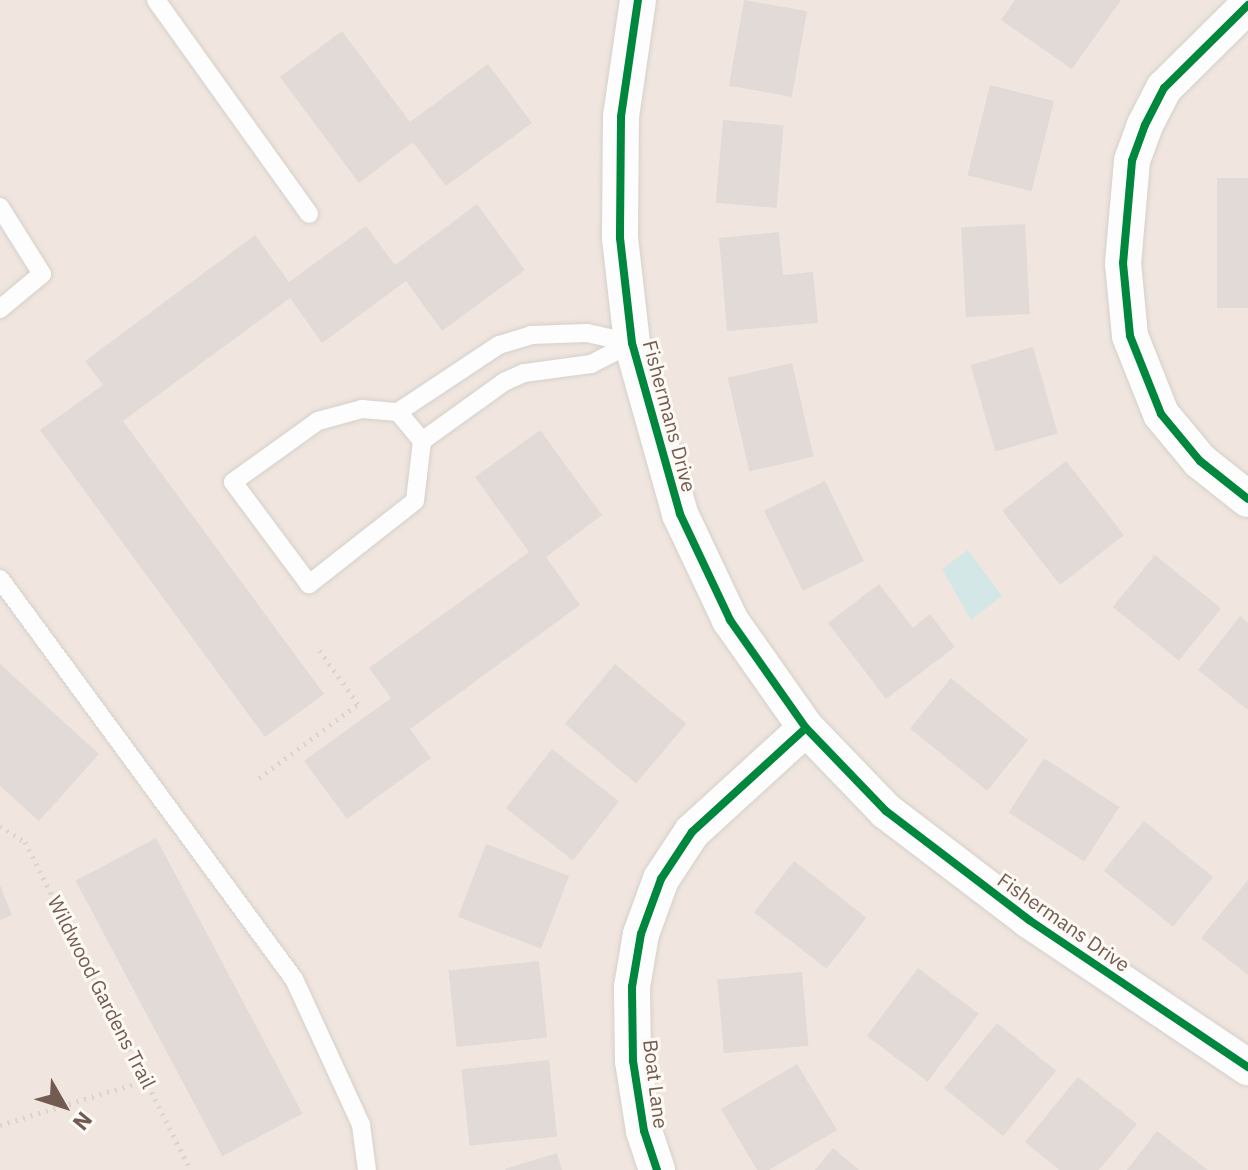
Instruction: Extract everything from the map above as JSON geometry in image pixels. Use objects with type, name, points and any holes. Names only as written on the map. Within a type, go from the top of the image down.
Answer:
[{"type":"street","name":"Fishermans Drive","points":[[638,0],[621,117],[620,238],[632,343],[680,514],[730,620],[806,728],[851,778],[932,848],[1248,1067]]},
{"type":"street","points":[[1248,5],[1164,88],[1145,125],[1132,161],[1123,263],[1130,336],[1161,414],[1200,461],[1248,499]]},
{"type":"street","name":"Boat Lane","points":[[657,1170],[644,1131],[633,1061],[632,987],[641,934],[661,879],[692,832],[806,728]]},
{"type":"lane","points":[[156,0],[309,214]]},
{"type":"lane","points":[[0,207],[42,274],[0,309]]},
{"type":"lane","points":[[398,412],[422,441],[415,501],[309,584],[233,482],[318,421],[362,409],[398,412],[499,345],[531,335],[587,333],[632,343]]},
{"type":"lane","points":[[422,441],[504,382],[524,373],[591,364],[632,343]]},
{"type":"lane","points":[[0,579],[294,979],[361,1125],[367,1170]]},
{"type":"path","points":[[259,778],[358,704],[317,647]]},
{"type":"path","points":[[0,1125],[147,1080]]},
{"type":"shaded area","points":[[0,0],[1248,0],[1248,1170],[0,1170]]},
{"type":"shaded area","points":[[968,550],[1002,596],[971,620],[942,569]]},
{"type":"building","points":[[744,0],[807,11],[792,97],[729,86]]},
{"type":"building","points":[[1015,0],[1121,0],[1072,69],[1001,20]]},
{"type":"building","points":[[342,31],[410,122],[488,64],[532,123],[446,186],[413,142],[359,183],[280,77]]},
{"type":"building","points":[[990,85],[1054,101],[1032,191],[968,175]]},
{"type":"building","points":[[723,120],[784,125],[777,208],[716,203]]},
{"type":"building","points":[[1217,178],[1248,178],[1248,308],[1217,308]]},
{"type":"building","points":[[477,204],[525,270],[442,331],[406,281],[322,343],[290,298],[123,421],[324,694],[265,737],[40,430],[103,385],[85,361],[255,235],[289,282],[366,226],[395,265]]},
{"type":"building","points":[[1025,224],[1030,314],[966,317],[961,227]]},
{"type":"building","points":[[779,232],[783,275],[813,272],[818,323],[727,331],[719,238]]},
{"type":"building","points":[[1033,347],[1058,434],[995,451],[971,365]]},
{"type":"building","points":[[792,363],[814,457],[749,471],[728,378]]},
{"type":"building","points":[[540,430],[602,515],[546,557],[580,605],[410,729],[431,758],[347,819],[304,761],[391,698],[369,668],[529,552],[475,477]]},
{"type":"building","points":[[1066,461],[1124,535],[1060,585],[1002,511]]},
{"type":"building","points":[[825,481],[864,561],[803,591],[764,511]]},
{"type":"building","points":[[1155,555],[1221,608],[1179,661],[1113,607]]},
{"type":"building","points":[[879,584],[913,628],[930,614],[955,647],[886,699],[828,623]]},
{"type":"building","points":[[1240,616],[1248,623],[1248,710],[1198,670]]},
{"type":"building","points":[[0,664],[99,754],[39,821],[0,786]]},
{"type":"building","points":[[615,664],[686,724],[636,784],[565,724]]},
{"type":"building","points":[[951,678],[1028,740],[987,791],[910,729]]},
{"type":"building","points":[[552,749],[619,801],[573,860],[506,808]]},
{"type":"building","points":[[1044,758],[1119,807],[1084,862],[1009,813]]},
{"type":"building","points":[[1144,821],[1213,877],[1173,927],[1104,871]]},
{"type":"building","points":[[156,838],[302,1113],[222,1156],[76,881]]},
{"type":"building","points":[[486,844],[569,876],[541,949],[458,917]]},
{"type":"building","points":[[794,861],[866,918],[826,969],[754,912]]},
{"type":"building","points":[[1248,880],[1248,975],[1201,938]]},
{"type":"building","points":[[0,885],[12,915],[0,920]]},
{"type":"building","points":[[539,961],[547,1038],[457,1047],[448,971]]},
{"type":"building","points":[[918,968],[979,1014],[928,1082],[867,1036]]},
{"type":"building","points":[[802,972],[808,1046],[724,1053],[717,979]]},
{"type":"building","points":[[997,1023],[1056,1071],[1003,1136],[944,1088]]},
{"type":"building","points":[[549,1060],[557,1137],[470,1146],[461,1069]]},
{"type":"building","points":[[797,1064],[837,1130],[769,1170],[757,1170],[721,1109]]},
{"type":"building","points":[[1078,1077],[1137,1124],[1099,1170],[1059,1170],[1025,1142]]},
{"type":"building","points":[[1157,1131],[1208,1170],[1127,1170]]},
{"type":"building","points":[[833,1148],[859,1170],[815,1170]]},
{"type":"building","points":[[557,1153],[562,1170],[505,1170],[505,1169]]},
{"type":"cycle path","points":[[638,0],[621,117],[620,238],[632,343],[680,514],[730,620],[806,728],[886,811],[1029,920],[1248,1067]]},
{"type":"cycle path","points":[[1248,5],[1164,88],[1145,125],[1132,161],[1123,263],[1130,336],[1161,414],[1200,461],[1248,499]]},
{"type":"cycle path","points":[[657,1170],[644,1131],[633,1061],[632,987],[641,934],[661,879],[692,832],[806,728]]}]
